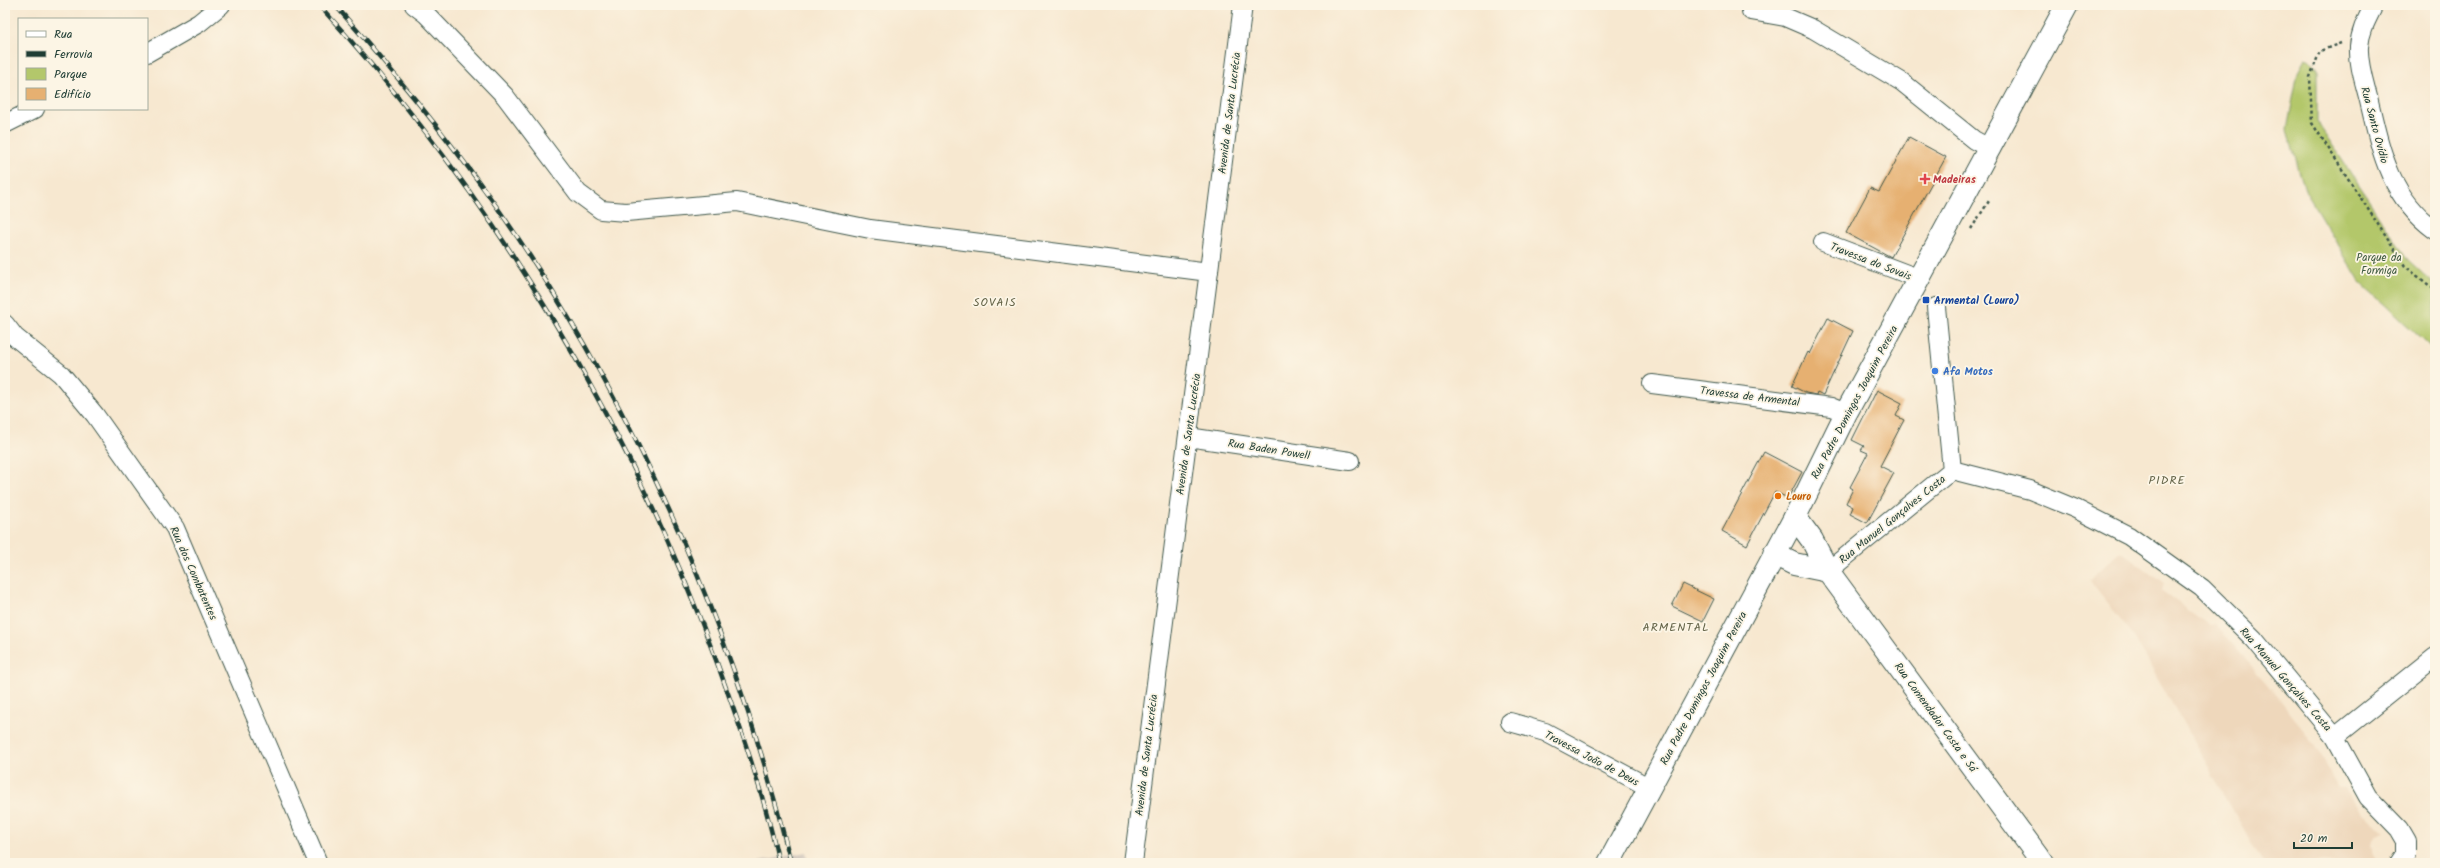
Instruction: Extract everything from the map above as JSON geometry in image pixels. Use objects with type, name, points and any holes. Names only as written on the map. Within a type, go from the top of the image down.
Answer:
[{"type":"main road","name":"Rua Padre Domingos Joaquim Pereira","points":[[1609,863],[1795,517],[1846,413],[1991,149],[2067,5]]},
{"type":"main road","name":"Rua Comendador Costa e Sá","points":[[1795,517],[1812,540],[1828,571],[2043,863]]},
{"type":"main road","points":[[1774,554],[1794,564],[1828,571]]},
{"type":"street","points":[[148,52],[199,23],[221,5]]},
{"type":"street","points":[[414,5],[426,14],[506,96],[578,193],[601,210],[626,212],[737,202],[870,229],[1209,272]]},
{"type":"street","name":"Avenida de Santa Lucrécia","points":[[1133,863],[1244,5]]},
{"type":"street","name":"Rua Santo Ovídio","points":[[2374,5],[2362,27],[2359,48],[2361,69],[2382,157],[2391,179],[2406,202],[2435,230]]},
{"type":"street","points":[[1751,11],[1785,17],[1812,29],[1902,82],[1974,140],[1991,149]]},
{"type":"street","points":[[5,124],[33,110]]},
{"type":"street","name":"Travessa do Sovais","points":[[1823,242],[1920,279]]},
{"type":"street","points":[[1936,307],[1952,470]]},
{"type":"street","name":"Rua dos Combatentes","points":[[5,324],[15,336],[61,374],[95,414],[175,528],[318,863]]},
{"type":"street","name":"Travessa de Armental","points":[[1652,384],[1831,407],[1846,413]]},
{"type":"street","name":"Rua Baden Powell","points":[[1188,436],[1350,461]]},
{"type":"street","name":"Rua Manuel Gonçalves Costa","points":[[1828,571],[1952,470],[2030,490],[2076,509],[2129,536],[2202,588],[2254,639],[2335,737],[2368,797],[2399,829],[2406,841],[2406,854],[2400,863]]},
{"type":"street","points":[[2335,737],[2435,657]]},
{"type":"street","name":"Travessa João de Deus","points":[[1510,722],[1545,732],[1650,788]]},
{"type":"path","points":[[2361,36],[2320,51],[2310,77],[2312,123],[2405,266],[2435,290]]},
{"type":"path","points":[[1969,233],[1988,201]]},
{"type":"shaded area","points":[[2121,551],[2164,583],[2162,591],[2210,626],[2216,625],[2279,698],[2313,743],[2339,788],[2345,788],[2361,811],[2385,833],[2377,835],[2372,843],[2374,856],[2379,862],[2263,863],[2136,640],[2089,580]]},
{"type":"shaded area","points":[[806,852],[808,863],[759,863],[759,862]]},
{"type":"green space","name":"Parque da Formiga","points":[[2305,59],[2311,61],[2317,69],[2317,122],[2408,260],[2435,285],[2435,351],[2360,282],[2306,192],[2287,130],[2298,72]]},
{"type":"building","points":[[1909,137],[1946,157],[1891,257],[1846,233],[1870,188],[1879,192]]},
{"type":"building","points":[[1828,318],[1853,331],[1823,395],[1817,392],[1816,395],[1806,393],[1792,386],[1808,352],[1810,354]]},
{"type":"building","points":[[1877,390],[1902,403],[1896,416],[1904,420],[1880,466],[1894,473],[1867,523],[1850,514],[1853,507],[1846,503],[1853,489],[1850,487],[1868,453],[1861,450],[1864,446],[1852,440]]},
{"type":"building","points":[[1764,452],[1802,472],[1788,498],[1775,492],[1747,545],[1722,531]]},
{"type":"building","points":[[1683,584],[1714,599],[1703,621],[1672,606]]},
{"type":"railway","points":[[319,5],[382,78],[442,153],[497,232],[549,313],[597,397],[640,482],[680,570],[716,660],[743,735],[759,786],[779,863]]},
{"type":"railway","points":[[335,5],[412,95],[484,189],[536,266],[585,345],[629,427],[670,511],[706,597],[739,685],[767,774],[791,863]]},
{"type":"place","name":"Madeiras","points":[[1925,179]]},
{"type":"place","name":"Armental (Louro)","points":[[1926,300]]},
{"type":"place","name":"Afa Motos","points":[[1935,371]]},
{"type":"place","name":"Louro","points":[[1778,496]]},
{"type":"district","name":"SOVAIS","points":[[995,302]]},
{"type":"district","name":"PIDRE","points":[[2167,480]]},
{"type":"district","name":"ARMENTAL","points":[[1676,627]]}]
